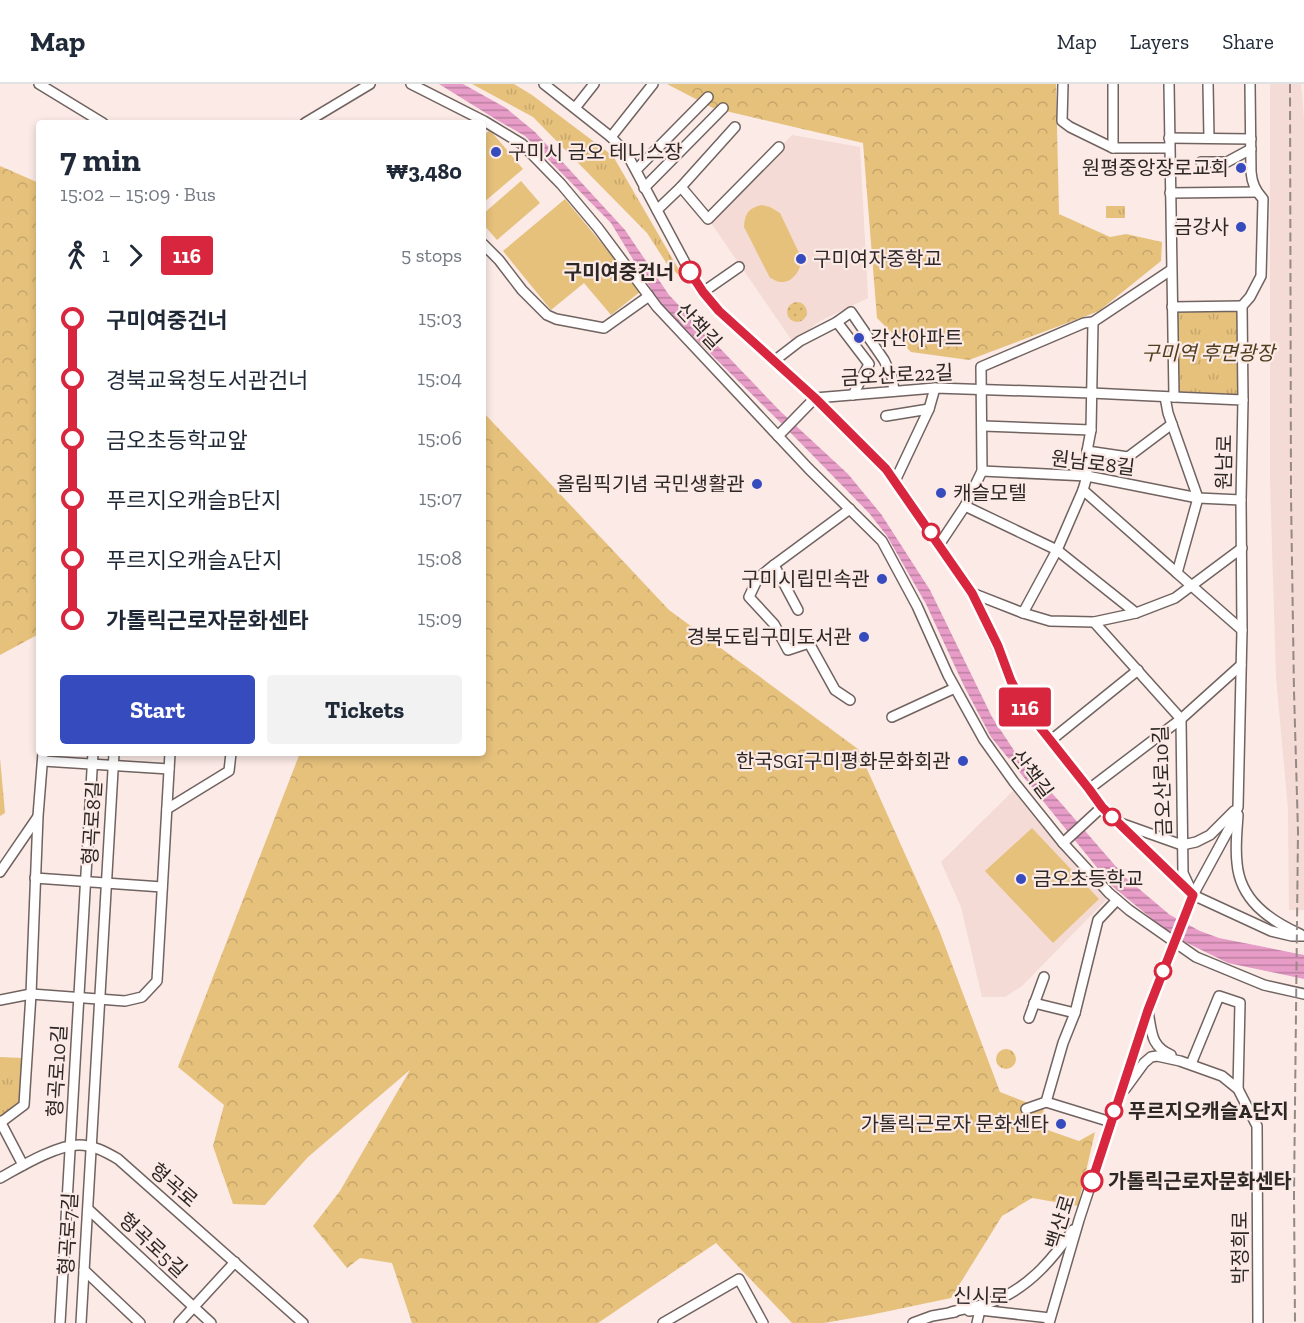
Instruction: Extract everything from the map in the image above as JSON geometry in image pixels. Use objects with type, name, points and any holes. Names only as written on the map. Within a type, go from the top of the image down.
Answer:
[{"type":"street","points":[[39,84],[98,120]]},
{"type":"street","points":[[310,120],[370,84]]},
{"type":"street","name":"산책길","points":[[411,84],[482,120]]},
{"type":"street","points":[[544,84],[611,137],[627,154],[690,272],[719,311],[815,398],[886,469],[972,593],[998,646],[1011,681],[1028,712],[1102,807],[1193,895],[1271,931],[1304,936]]},
{"type":"street","points":[[575,108],[594,84]]},
{"type":"street","points":[[611,137],[654,84]]},
{"type":"street","points":[[1063,84],[1062,121],[1113,148],[1209,138],[1251,144]]},
{"type":"street","points":[[1113,84],[1113,148]]},
{"type":"street","points":[[1169,84],[1172,307],[1168,413],[1198,498],[1177,573]]},
{"type":"street","points":[[1208,84],[1209,138]]},
{"type":"street","points":[[1172,307],[1242,306],[1250,297],[1261,276],[1263,199],[1252,181],[1250,84]]},
{"type":"street","points":[[636,170],[708,97]]},
{"type":"street","points":[[644,188],[723,108]]},
{"type":"street","name":"산책길","points":[[486,122],[522,144],[561,184],[598,228],[657,307],[809,469],[882,541],[917,606],[955,688],[984,740],[1063,843],[1117,900],[1196,957],[1254,981],[1304,994]]},
{"type":"street","points":[[657,210],[735,127]]},
{"type":"street","points":[[1201,162],[1227,162],[1251,144]]},
{"type":"street","points":[[681,187],[708,219],[779,147]]},
{"type":"street","points":[[1170,193],[1257,192]]},
{"type":"street","points":[[486,247],[522,290],[547,315],[556,319],[604,328],[649,296]]},
{"type":"street","points":[[703,292],[739,267]]},
{"type":"street","name":"금오산로22길","points":[[981,389],[981,367],[1084,323],[1093,322],[1171,270]]},
{"type":"street","name":"원남로","points":[[1193,895],[1227,833],[1238,807],[1242,630],[1242,306]]},
{"type":"street","points":[[774,361],[800,342],[851,312],[884,360],[892,377],[894,391]]},
{"type":"street","points":[[837,322],[869,364],[853,395]]},
{"type":"street","points":[[1023,613],[1057,550],[1087,476],[1087,451],[1091,430],[1093,322]]},
{"type":"street","points":[[895,481],[929,410],[935,388]]},
{"type":"street","name":"금오산로22길","points":[[815,398],[935,388],[1169,397]]},
{"type":"street","points":[[939,545],[965,506],[982,471],[981,389]]},
{"type":"street","points":[[1169,397],[1243,400]]},
{"type":"street","points":[[778,436],[815,398]]},
{"type":"street","points":[[886,416],[929,410]]},
{"type":"street","points":[[1087,451],[1128,457],[1172,424]]},
{"type":"street","points":[[983,426],[1091,430]]},
{"type":"street","name":"원남로8길","points":[[982,471],[1087,476],[1198,498],[1241,500]]},
{"type":"street","points":[[1083,490],[1242,630]]},
{"type":"street","points":[[965,506],[1057,550],[1136,613]]},
{"type":"street","points":[[850,508],[758,578],[749,597],[774,624],[788,650],[809,643],[835,690],[850,700]]},
{"type":"street","points":[[972,593],[1050,621],[1094,622],[1136,613],[1175,598],[1242,548]]},
{"type":"street","points":[[774,565],[798,610]]},
{"type":"street","name":"금오산로10길","points":[[1094,622],[1181,719],[1183,873],[1193,895]]},
{"type":"street","points":[[1089,789],[1181,719],[1241,665]]},
{"type":"street","points":[[1050,741],[1138,670]]},
{"type":"street","points":[[892,717],[955,688]]},
{"type":"street","name":"형곡로10길","points":[[60,1323],[93,756]]},
{"type":"street","name":"형곡로8길","points":[[92,1147],[114,756]]},
{"type":"street","points":[[79,998],[125,1001],[142,997],[157,981],[170,756]]},
{"type":"street","points":[[166,809],[229,771],[231,756]]},
{"type":"street","points":[[23,1165],[0,1122],[24,1105],[32,994],[35,878],[43,757],[113,766]]},
{"type":"street","name":"형곡로8길","points":[[113,766],[169,769]]},
{"type":"street","points":[[1063,843],[1102,807]]},
{"type":"street","points":[[1116,822],[1180,845],[1196,842],[1210,835],[1238,807]]},
{"type":"street","points":[[1238,807],[1237,864],[1244,888],[1263,912],[1304,936]]},
{"type":"street","points":[[0,872],[38,816]]},
{"type":"street","points":[[35,878],[106,883]]},
{"type":"street","name":"형곡로8길","points":[[106,883],[162,887]]},
{"type":"street","name":"백산로","points":[[1049,1321],[1118,1098],[1148,1010],[1193,895]]},
{"type":"street","points":[[1046,1102],[1063,1043],[1075,1013],[1098,920],[1117,900]]},
{"type":"street","points":[[1029,1018],[1044,977]]},
{"type":"street","name":"형곡로10길","points":[[0,1000],[32,994],[79,998]]},
{"type":"street","points":[[1191,1064],[1219,996],[1240,1003],[1238,1089]]},
{"type":"street","points":[[1034,1003],[1075,1013]]},
{"type":"street","points":[[1148,1010],[1153,1038],[1158,1047],[1191,1064]]},
{"type":"street","points":[[1118,1098],[1144,1063],[1152,1057],[1165,1057],[1191,1064]]},
{"type":"street","name":"박정희로","points":[[1191,1064],[1222,1076],[1238,1089],[1257,1126],[1258,1323]]},
{"type":"street","points":[[1026,1109],[1046,1102],[1111,1122]]},
{"type":"street","name":"형곡로","points":[[0,1178],[23,1165],[70,1145],[92,1147],[103,1151],[118,1159],[303,1323]]},
{"type":"street","name":"형곡로7길","points":[[81,1323],[92,1147]]},
{"type":"street","name":"형곡로5길","points":[[88,1209],[211,1323]]},
{"type":"street","points":[[951,1312],[999,1299],[1026,1283],[1058,1251],[1079,1220]]},
{"type":"street","points":[[179,1323],[235,1262]]},
{"type":"street","points":[[84,1270],[140,1323]]},
{"type":"street","points":[[663,1323],[739,1279],[762,1323]]},
{"type":"street","points":[[977,1323],[984,1311],[998,1323]]},
{"type":"street","name":"신시로","points":[[913,1323],[951,1312],[984,1311],[1049,1321]]},
{"type":"shaded area","points":[[439,84],[463,84],[506,108],[535,132],[625,230],[669,295],[781,412],[848,474],[881,514],[930,590],[992,717],[1017,755],[1125,877],[1170,915],[1200,931],[1219,938],[1304,955],[1304,979],[1228,963],[1173,936],[1112,886],[991,737],[964,686],[926,604],[887,536],[869,513],[660,304],[611,223],[525,136]]},
{"type":"shaded area","points":[[1270,84],[1301,84],[1304,119],[1304,910],[1289,910],[1288,809],[1276,677],[1270,479]]},
{"type":"shaded area","name":"구미여자중학교","points":[[792,135],[860,147],[868,298],[820,321],[793,342],[709,220]]},
{"type":"shaded area","name":"금오초등학교","points":[[1016,788],[1110,896],[1022,986],[1005,997],[982,997],[961,907],[941,862]]},
{"type":"green space","points":[[472,84],[514,84],[613,156],[686,282],[667,264],[647,233],[533,117]]},
{"type":"green space","points":[[667,84],[1056,84],[1059,214],[1110,237],[1126,234],[1162,242],[1161,261],[1099,311],[969,360],[911,352],[877,318],[863,143],[713,108]]},
{"type":"green space","name":"구미시 금오 테니스장","points":[[490,130],[523,169],[486,200],[486,133]]},
{"type":"green space","points":[[0,166],[36,182],[36,636],[0,655]]},
{"type":"green space","points":[[521,181],[540,203],[497,240],[486,227],[486,211]]},
{"type":"green space","points":[[565,199],[641,291],[611,315],[584,283],[551,310],[503,251]]},
{"type":"green space","points":[[762,205],[780,213],[801,257],[796,274],[785,282],[770,278],[744,227],[748,212]]},
{"type":"green space","points":[[1106,206],[1125,206],[1125,218],[1106,218]]},
{"type":"green space","points":[[797,302],[804,305],[807,312],[804,319],[797,322],[790,319],[787,312],[790,305]]},
{"type":"green space","name":"구미역 후면광장","points":[[1242,306],[1243,400],[1174,397],[1172,307]]},
{"type":"green space","points":[[486,415],[669,610],[858,749],[939,930],[1000,1092],[1044,1109],[1039,1127],[1079,1141],[1095,1132],[1078,1206],[1032,1198],[1002,1216],[951,1298],[824,1323],[792,1323],[716,1243],[598,1323],[412,1323],[392,1263],[360,1258],[347,1268],[313,1226],[340,1191],[410,1070],[308,1157],[265,1205],[233,1204],[213,1146],[224,1105],[178,1067],[299,756],[486,756]]},
{"type":"green space","points":[[0,758],[5,813],[0,816]]},
{"type":"green space","points":[[1032,828],[1099,899],[1053,943],[985,871]]},
{"type":"green space","points":[[1006,1049],[1013,1052],[1016,1059],[1013,1066],[1006,1069],[999,1066],[996,1059],[999,1052]]},
{"type":"green space","points":[[0,1057],[23,1058],[22,1104],[0,1118]]},
{"type":"railway","points":[[1290,84],[1291,496],[1298,832],[1295,1323]]},
{"type":"bus line","name":"116","points":[[690,272],[719,311],[815,398],[886,469],[972,593],[998,646],[1011,681],[1028,712],[1102,807],[1193,895],[1148,1010],[1092,1181]]},
{"type":"place","name":"구미시 금오 테니스장","points":[[496,152]]},
{"type":"place","name":"원평중앙장로교회","points":[[1241,168]]},
{"type":"place","name":"금강사","points":[[1241,227]]},
{"type":"place","name":"구미여자중학교","points":[[801,259]]},
{"type":"place","name":"구미여중건너","points":[[690,272]]},
{"type":"place","name":"각산아파트","points":[[859,338]]},
{"type":"place","name":"올림픽기념 국민생활관","points":[[757,484]]},
{"type":"place","name":"캐슬모텔","points":[[941,493]]},
{"type":"place","name":"구미시립민속관","points":[[882,579]]},
{"type":"place","name":"경북도립구미도서관","points":[[864,637]]},
{"type":"place","name":"한국SGI구미평화문화회관","points":[[963,761]]},
{"type":"place","name":"금오초등학교","points":[[1021,879]]},
{"type":"place","name":"푸르지오캐슬A단지","points":[[1114,1111]]},
{"type":"place","name":"가톨릭근로자 문화센타","points":[[1061,1124]]},
{"type":"place","name":"가톨릭근로자문화센타","points":[[1092,1181]]}]
